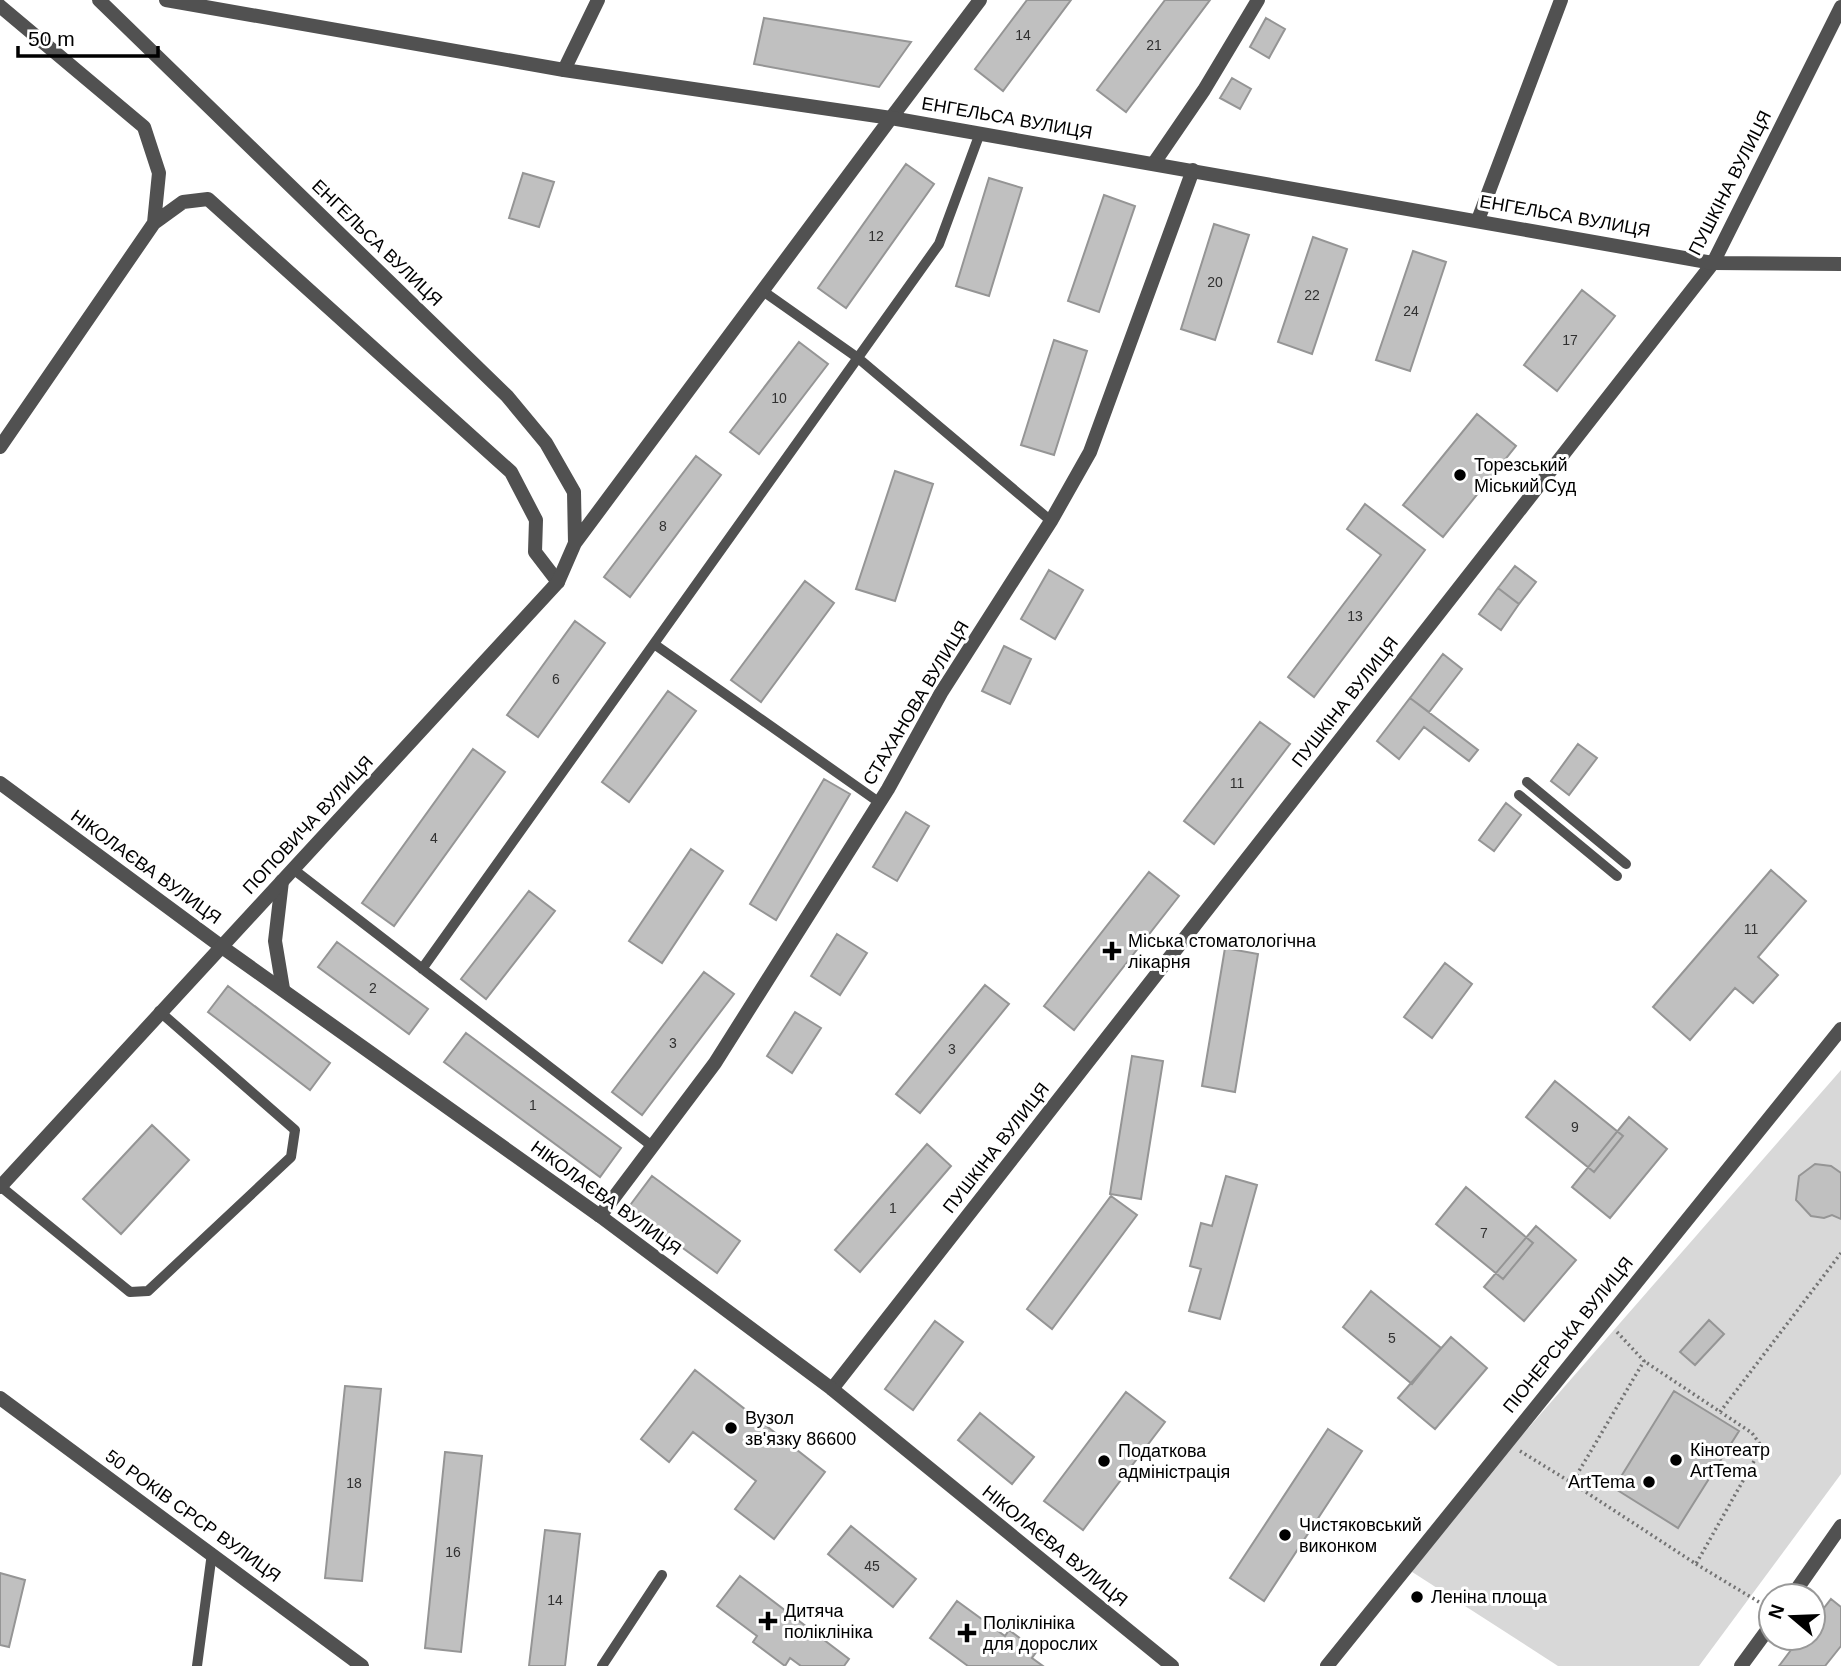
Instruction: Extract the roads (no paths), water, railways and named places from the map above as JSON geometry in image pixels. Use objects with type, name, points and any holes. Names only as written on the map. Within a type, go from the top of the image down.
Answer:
[{"type":"street","name":"ЕНГЕЛЬСА ВУЛИЦЯ","points":[[99,0],[507,396],[546,443],[574,492],[575,543]]},
{"type":"street","name":"ЕНГЕЛЬСА ВУЛИЦЯ","points":[[166,0],[564,70],[980,133],[1713,263],[1841,264]]},
{"type":"street","points":[[564,70],[598,0]]},
{"type":"street","points":[[575,543],[980,0]]},
{"type":"street","points":[[1154,163],[1204,90],[1258,0]]},
{"type":"street","points":[[1478,220],[1561,0]]},
{"type":"street","points":[[0,6],[144,127],[159,173],[154,223]]},
{"type":"street","name":"ПУШКІНА ВУЛИЦЯ","points":[[832,1389],[1713,263],[1841,7]]},
{"type":"street","name":"СТАХАНОВА ВУЛИЦЯ","points":[[600,1216],[715,1063],[880,803],[941,693],[1051,521],[1090,452],[1193,170]]},
{"type":"street","points":[[0,447],[154,223],[183,202],[208,199],[511,472],[536,520],[535,552],[558,582]]},
{"type":"street","name":"ПОПОВИЧА ВУЛИЦЯ","points":[[0,1186],[558,582],[575,543]]},
{"type":"street","name":"НІКОЛАЄВА ВУЛИЦЯ","points":[[0,783],[222,947],[600,1216],[832,1389],[1172,1666]]},
{"type":"street","points":[[282,881],[275,941],[283,989]]},
{"type":"street","name":"ПІОНЕРСЬКА ВУЛИЦЯ","points":[[1327,1666],[1841,1029]]},
{"type":"street","name":"50 РОКІВ СРСР ВУЛИЦЯ","points":[[0,1398],[362,1666]]},
{"type":"street","points":[[1801,1582],[1841,1526]]},
{"type":"street","points":[[1741,1666],[1757,1644]]},
{"type":"lane","points":[[422,969],[939,244],[980,133]]},
{"type":"lane","points":[[762,291],[858,358],[1051,521]]},
{"type":"lane","points":[[654,644],[880,803]]},
{"type":"lane","points":[[1527,782],[1626,864]]},
{"type":"lane","points":[[1519,795],[1617,876]]},
{"type":"lane","points":[[293,869],[652,1146]]},
{"type":"lane","points":[[0,1186],[131,1292],[148,1292],[291,1157],[295,1130],[159,1012]]},
{"type":"lane","points":[[197,1666],[212,1553]]},
{"type":"lane","points":[[602,1666],[663,1574]]},
{"type":"place","name":"Торезський Міський Суд","points":[[1460,475]]},
{"type":"place","name":"Міська стоматологічна лікарня","points":[[1112,951]]},
{"type":"place","name":"Вузол зв'язку 86600","points":[[731,1428]]},
{"type":"place","name":"Кінотеатр ArtTema","points":[[1676,1460]]},
{"type":"place","name":"Податкова адміністрація","points":[[1104,1461]]},
{"type":"place","name":"ArtTema","points":[[1649,1482]]},
{"type":"place","name":"Чистяковський виконком","points":[[1285,1535]]},
{"type":"place","name":"Леніна площа","points":[[1417,1597]]},
{"type":"place","name":"Дитяча поліклініка","points":[[768,1621]]},
{"type":"place","name":"Поліклініка для дорослих","points":[[967,1633]]}]
